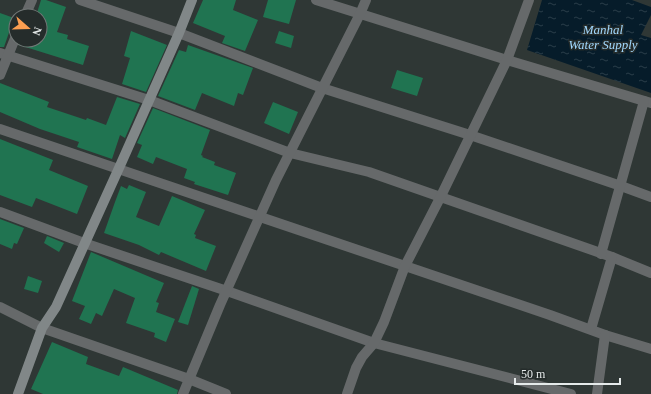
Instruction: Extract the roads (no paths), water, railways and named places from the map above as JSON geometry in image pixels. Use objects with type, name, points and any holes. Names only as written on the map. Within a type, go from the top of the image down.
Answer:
[{"type":"street","points":[[80,0],[179,33],[322,88],[470,135],[651,197]]},
{"type":"street","points":[[18,394],[42,328],[56,307],[179,33],[192,0]]},
{"type":"street","points":[[316,0],[507,60],[648,102],[601,254]]},
{"type":"street","points":[[183,394],[259,217],[366,0]]},
{"type":"street","points":[[346,394],[362,357],[374,343],[384,322],[405,266],[507,60],[529,0]]},
{"type":"street","points":[[0,75],[4,54],[149,100],[290,153],[370,172],[440,198],[612,257],[651,273]]},
{"type":"street","points":[[0,129],[550,314],[605,335],[651,349]]},
{"type":"street","points":[[0,212],[84,243],[227,291],[374,343],[571,394]]},
{"type":"street","points":[[591,329],[612,257]]},
{"type":"street","points":[[0,307],[42,328],[226,394]]},
{"type":"street","points":[[597,394],[605,335]]},
{"type":"water","name":"Manhal Water Supply","points":[[542,0],[632,0],[651,7],[651,15],[641,35],[651,38],[651,93],[527,50]]}]
